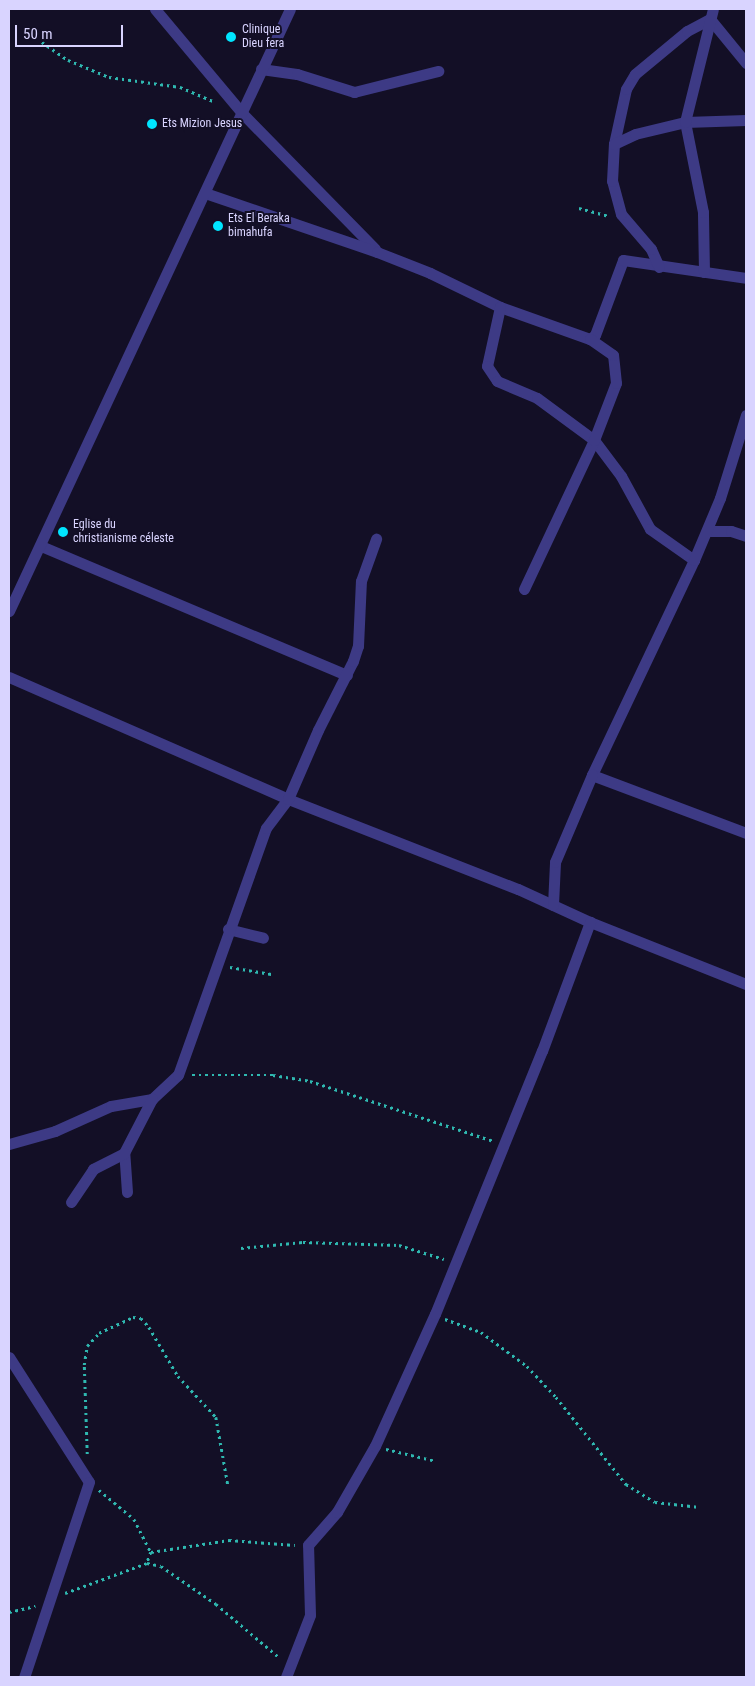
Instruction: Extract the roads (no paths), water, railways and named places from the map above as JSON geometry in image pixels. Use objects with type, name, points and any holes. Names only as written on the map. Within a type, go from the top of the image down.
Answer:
[{"type":"street","points":[[155,9],[242,113],[378,252]]},
{"type":"street","points":[[9,612],[290,9]]},
{"type":"street","points":[[711,14],[746,63]]},
{"type":"street","points":[[704,272],[703,212],[685,122],[711,14]]},
{"type":"street","points":[[659,268],[650,249],[621,214],[612,181],[614,144],[626,89],[635,74],[687,31],[711,14]]},
{"type":"street","points":[[261,69],[298,74],[354,92],[438,71]]},
{"type":"street","points":[[614,144],[636,134],[685,122],[746,120]]},
{"type":"street","points":[[205,193],[378,252],[430,272],[500,307],[590,339],[613,355],[616,384],[594,440],[524,589]]},
{"type":"street","points":[[590,339],[595,335],[623,260],[659,268],[746,278]]},
{"type":"street","points":[[500,307],[487,366],[497,381],[537,398],[594,440],[621,476],[650,529],[694,560]]},
{"type":"street","points":[[553,905],[555,862],[592,774],[707,530],[746,415]]},
{"type":"street","points":[[707,530],[731,531],[746,536]]},
{"type":"street","points":[[127,1192],[124,1153],[152,1099],[178,1074],[228,929],[266,828],[288,799],[318,730],[347,675],[358,646],[361,581],[376,539]]},
{"type":"street","points":[[41,546],[347,675]]},
{"type":"street","points":[[9,677],[288,799],[746,984]]},
{"type":"street","points":[[592,774],[746,833]]},
{"type":"street","points":[[288,1672],[310,1615],[308,1545],[337,1512],[375,1446],[435,1314],[502,1143],[542,1051],[590,922]]},
{"type":"street","points":[[228,929],[263,938]]},
{"type":"street","points":[[9,1144],[55,1132],[112,1106],[152,1099]]},
{"type":"street","points":[[71,1202],[93,1169],[124,1153]]},
{"type":"street","points":[[9,1357],[89,1482],[24,1677]]},
{"type":"place","name":"Clinique Dieu fera","points":[[231,37]]},
{"type":"place","name":"Ets Mizion Jesus","points":[[152,124]]},
{"type":"place","name":"Ets El Beraka bimahufa","points":[[218,226]]},
{"type":"place","name":"Eglise du christianisme céleste","points":[[63,532]]}]
